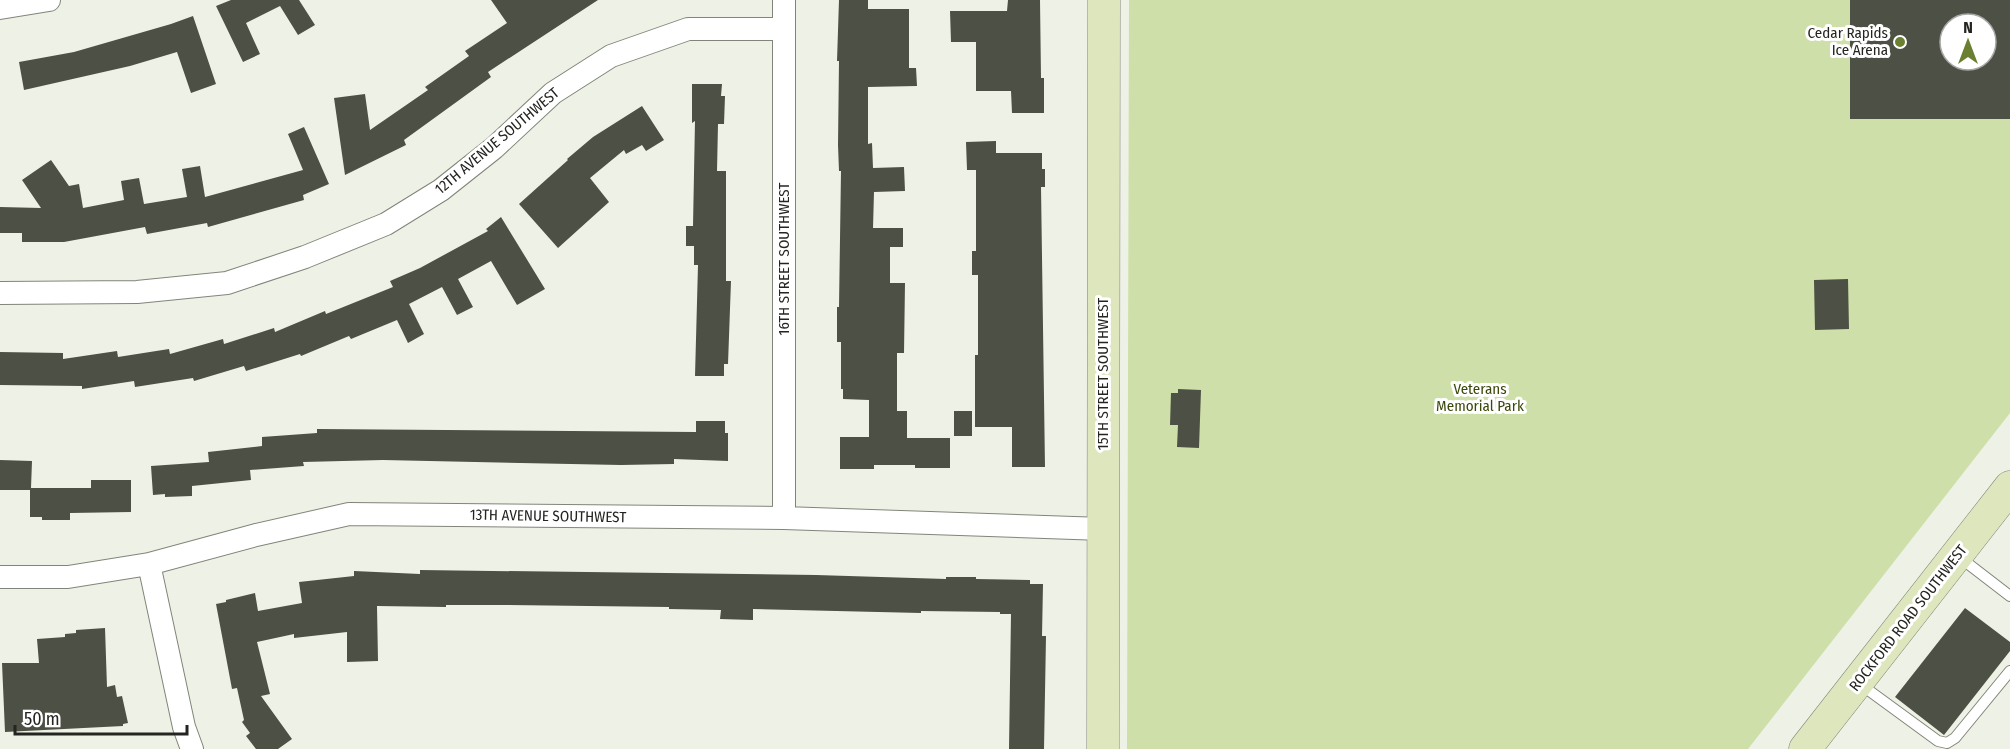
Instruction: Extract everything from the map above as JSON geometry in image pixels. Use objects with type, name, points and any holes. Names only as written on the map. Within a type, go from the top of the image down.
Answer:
[{"type":"street","points":[[0,8],[49,0]]},
{"type":"street","name":"16TH STREET SOUTHWEST","points":[[784,0],[784,518]]},
{"type":"street","name":"15TH STREET SOUTHWEST","points":[[1103,749],[1104,0]]},
{"type":"street","name":"12TH AVENUE SOUTHWEST","points":[[0,293],[136,292],[227,283],[305,257],[386,224],[441,190],[494,148],[553,93],[611,56],[688,29],[784,29]]},
{"type":"street","name":"ROCKFORD ROAD SOUTHWEST","points":[[1805,749],[2010,487]]},
{"type":"street","name":"13TH AVENUE SOUTHWEST","points":[[0,577],[68,577],[149,564],[256,535],[349,514],[784,518],[1103,529]]},
{"type":"street","points":[[149,564],[184,727],[192,749]]},
{"type":"lane","points":[[1957,555],[2010,596]]},
{"type":"lane","points":[[1858,682],[1938,741],[1947,742],[1955,738],[2010,671]]},
{"type":"green space","name":"Veterans Memorial Park","points":[[1129,0],[2010,0],[2010,413],[1748,749],[1127,749]]},
{"type":"building","points":[[231,0],[299,0],[315,25],[298,35],[280,6],[246,23],[260,54],[243,62],[216,6]]},
{"type":"building","points":[[491,0],[598,0],[488,72],[491,77],[404,140],[406,145],[345,175],[334,98],[365,94],[370,130],[428,90],[425,87],[469,56],[465,51],[507,23]]},
{"type":"building","points":[[839,0],[868,0],[868,9],[909,9],[909,68],[916,68],[917,86],[868,87],[868,144],[872,143],[873,168],[904,167],[905,191],[874,192],[873,228],[903,228],[903,247],[890,247],[890,283],[905,283],[904,353],[897,353],[897,411],[907,411],[907,438],[950,438],[950,468],[874,465],[874,469],[840,469],[840,437],[869,437],[869,400],[843,399],[841,342],[837,342],[841,171],[839,171],[838,145],[839,61],[837,61]]},
{"type":"building","points":[[1008,0],[1040,0],[1044,113],[1012,113],[1011,91],[976,91],[976,42],[951,42],[950,11],[1007,11]]},
{"type":"building","name":"Cedar Rapids Ice Arena","points":[[1850,0],[2010,0],[2010,119],[1850,119]]},
{"type":"building","points":[[193,16],[216,84],[191,93],[177,52],[130,66],[24,90],[19,62],[74,52]]},
{"type":"building","points":[[692,84],[722,84],[721,96],[725,96],[724,124],[718,124],[717,171],[726,171],[726,281],[731,281],[728,364],[724,364],[724,376],[695,376],[698,265],[694,265],[694,246],[686,246],[686,226],[693,226],[695,121],[692,123]]},
{"type":"building","points":[[642,106],[664,140],[646,151],[642,145],[626,154],[624,150],[590,178],[609,202],[558,248],[519,204],[593,137]]},
{"type":"building","points":[[304,127],[329,184],[303,195],[304,200],[208,227],[207,223],[147,234],[145,227],[64,242],[22,242],[22,233],[0,233],[0,207],[41,208],[22,180],[51,160],[69,186],[79,184],[83,208],[124,200],[121,181],[139,178],[144,204],[187,197],[182,169],[200,166],[205,197],[303,170],[288,134]]},
{"type":"building","points":[[996,141],[996,153],[1042,153],[1042,169],[1045,169],[1045,187],[1041,187],[1045,467],[1012,467],[1012,427],[975,427],[978,275],[972,275],[972,251],[976,251],[976,170],[967,170],[966,142]]},
{"type":"building","points":[[501,217],[545,289],[517,305],[491,261],[458,279],[473,307],[457,315],[442,287],[409,304],[424,334],[408,343],[397,320],[351,339],[349,336],[301,356],[300,354],[246,371],[244,366],[194,381],[193,378],[135,387],[134,381],[82,389],[82,386],[0,385],[0,352],[63,353],[63,359],[117,351],[118,357],[169,349],[170,354],[223,339],[224,344],[274,328],[275,332],[325,311],[326,314],[393,287],[390,281],[420,268],[488,231],[486,229]]},
{"type":"building","points":[[1848,279],[1849,329],[1815,330],[1814,280]]},
{"type":"building","points":[[1178,389],[1201,390],[1199,448],[1177,447],[1178,425],[1170,425],[1171,393],[1178,393]]},
{"type":"building","points":[[954,411],[972,411],[972,436],[954,436]]},
{"type":"building","points":[[696,421],[725,421],[725,433],[728,433],[728,461],[674,459],[674,464],[621,465],[383,460],[303,462],[304,466],[250,470],[251,480],[192,486],[192,496],[153,495],[151,466],[209,462],[208,452],[262,446],[262,437],[317,433],[317,429],[696,432]]},
{"type":"building","points":[[0,460],[32,461],[31,488],[91,488],[91,480],[131,480],[131,512],[70,513],[70,520],[42,520],[42,517],[30,517],[30,490],[0,490]]},
{"type":"building","points":[[420,570],[946,579],[946,577],[976,577],[976,579],[1030,580],[1030,584],[1043,584],[1042,636],[1046,636],[1044,749],[1009,749],[1011,614],[753,609],[753,620],[720,619],[721,610],[669,609],[669,607],[446,605],[446,607],[377,606],[378,661],[347,662],[347,632],[294,638],[294,634],[257,642],[270,694],[261,696],[292,739],[278,749],[256,749],[246,736],[250,733],[242,722],[244,720],[237,688],[232,689],[216,604],[255,593],[258,611],[302,603],[299,582],[354,576],[354,571],[420,574]]},
{"type":"building","points":[[1965,608],[2010,642],[2010,651],[1944,735],[1895,697]]},
{"type":"building","points":[[105,628],[107,687],[115,685],[117,697],[122,696],[128,723],[123,726],[5,732],[2,663],[39,663],[37,639],[65,637],[65,634],[76,633],[76,630]]},
{"type":"place","name":"Cedar Rapids Ice Arena","points":[[1900,42]]}]
